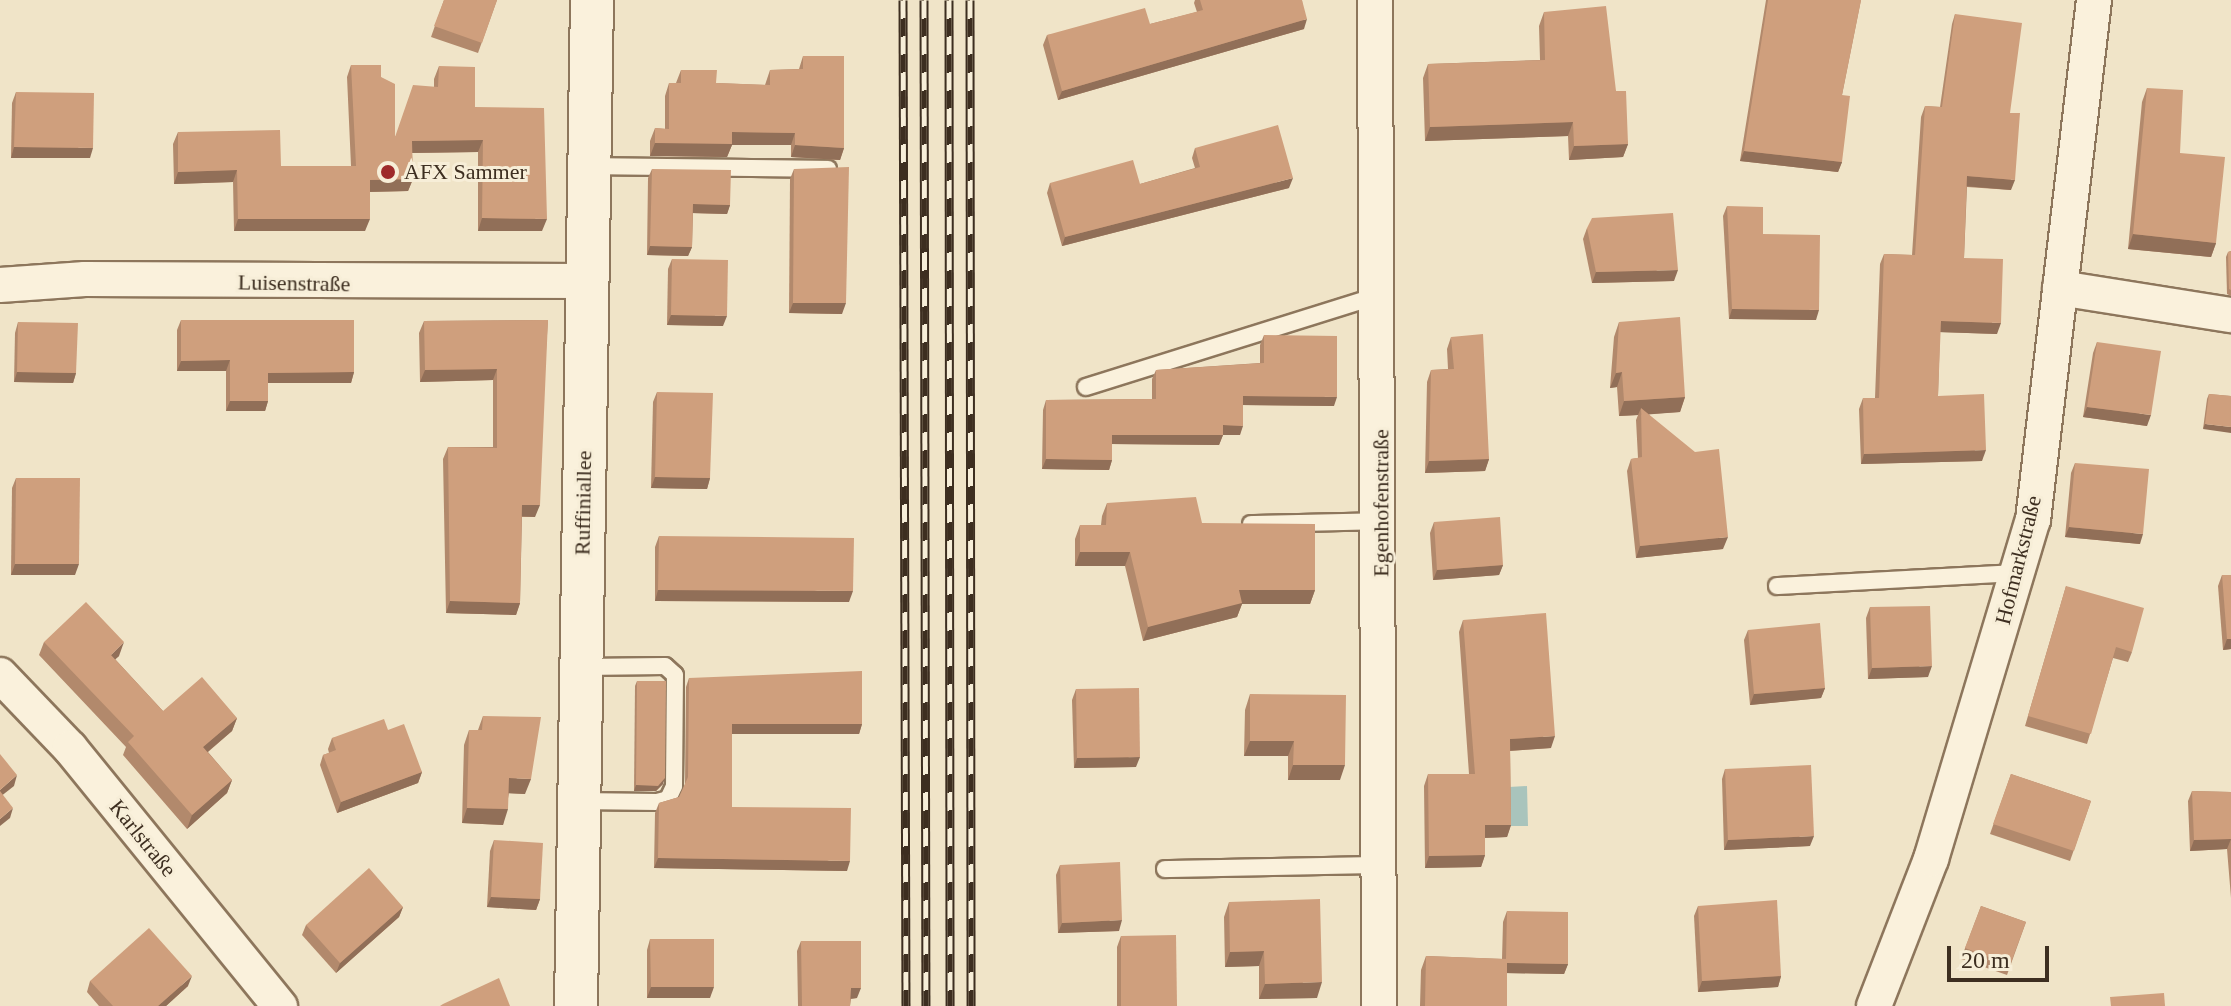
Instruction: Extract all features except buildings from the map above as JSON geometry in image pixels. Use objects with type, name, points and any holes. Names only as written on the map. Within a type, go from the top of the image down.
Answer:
[{"type":"street","name":"Ruffiniallee","points":[[576,1006],[592,0]]},
{"type":"street","name":"Egenhofenstraße","points":[[1375,0],[1381,521],[1382,865],[1379,1006]]},
{"type":"street","name":"Hofmarkstraße","points":[[1874,1006],[1931,859],[2033,520],[2094,0]]},
{"type":"street","name":"Luisenstraße","points":[[0,285],[85,279],[588,281]]},
{"type":"street","points":[[2060,288],[2231,315]]},
{"type":"street","name":"Karlstraße","points":[[0,675],[70,748],[280,1006]]},
{"type":"lane","points":[[590,166],[833,169]]},
{"type":"lane","points":[[1086,387],[1380,295]]},
{"type":"lane","points":[[1230,525],[1381,521]]},
{"type":"lane","points":[[1777,586],[2018,573]]},
{"type":"lane","points":[[578,801],[657,802],[668,799],[674,786],[675,675],[665,666],[580,667]]},
{"type":"lane","points":[[1165,869],[1382,865]]},
{"type":"water","points":[[1527,786],[1528,826],[1509,826],[1509,787]]},
{"type":"railway","points":[[903,0],[906,1006]]},
{"type":"railway","points":[[924,0],[926,1006]]},
{"type":"railway","points":[[949,0],[950,1006]]},
{"type":"railway","points":[[970,0],[971,1006]]},
{"type":"place","name":"AFX Sammer","points":[[388,172]]}]
